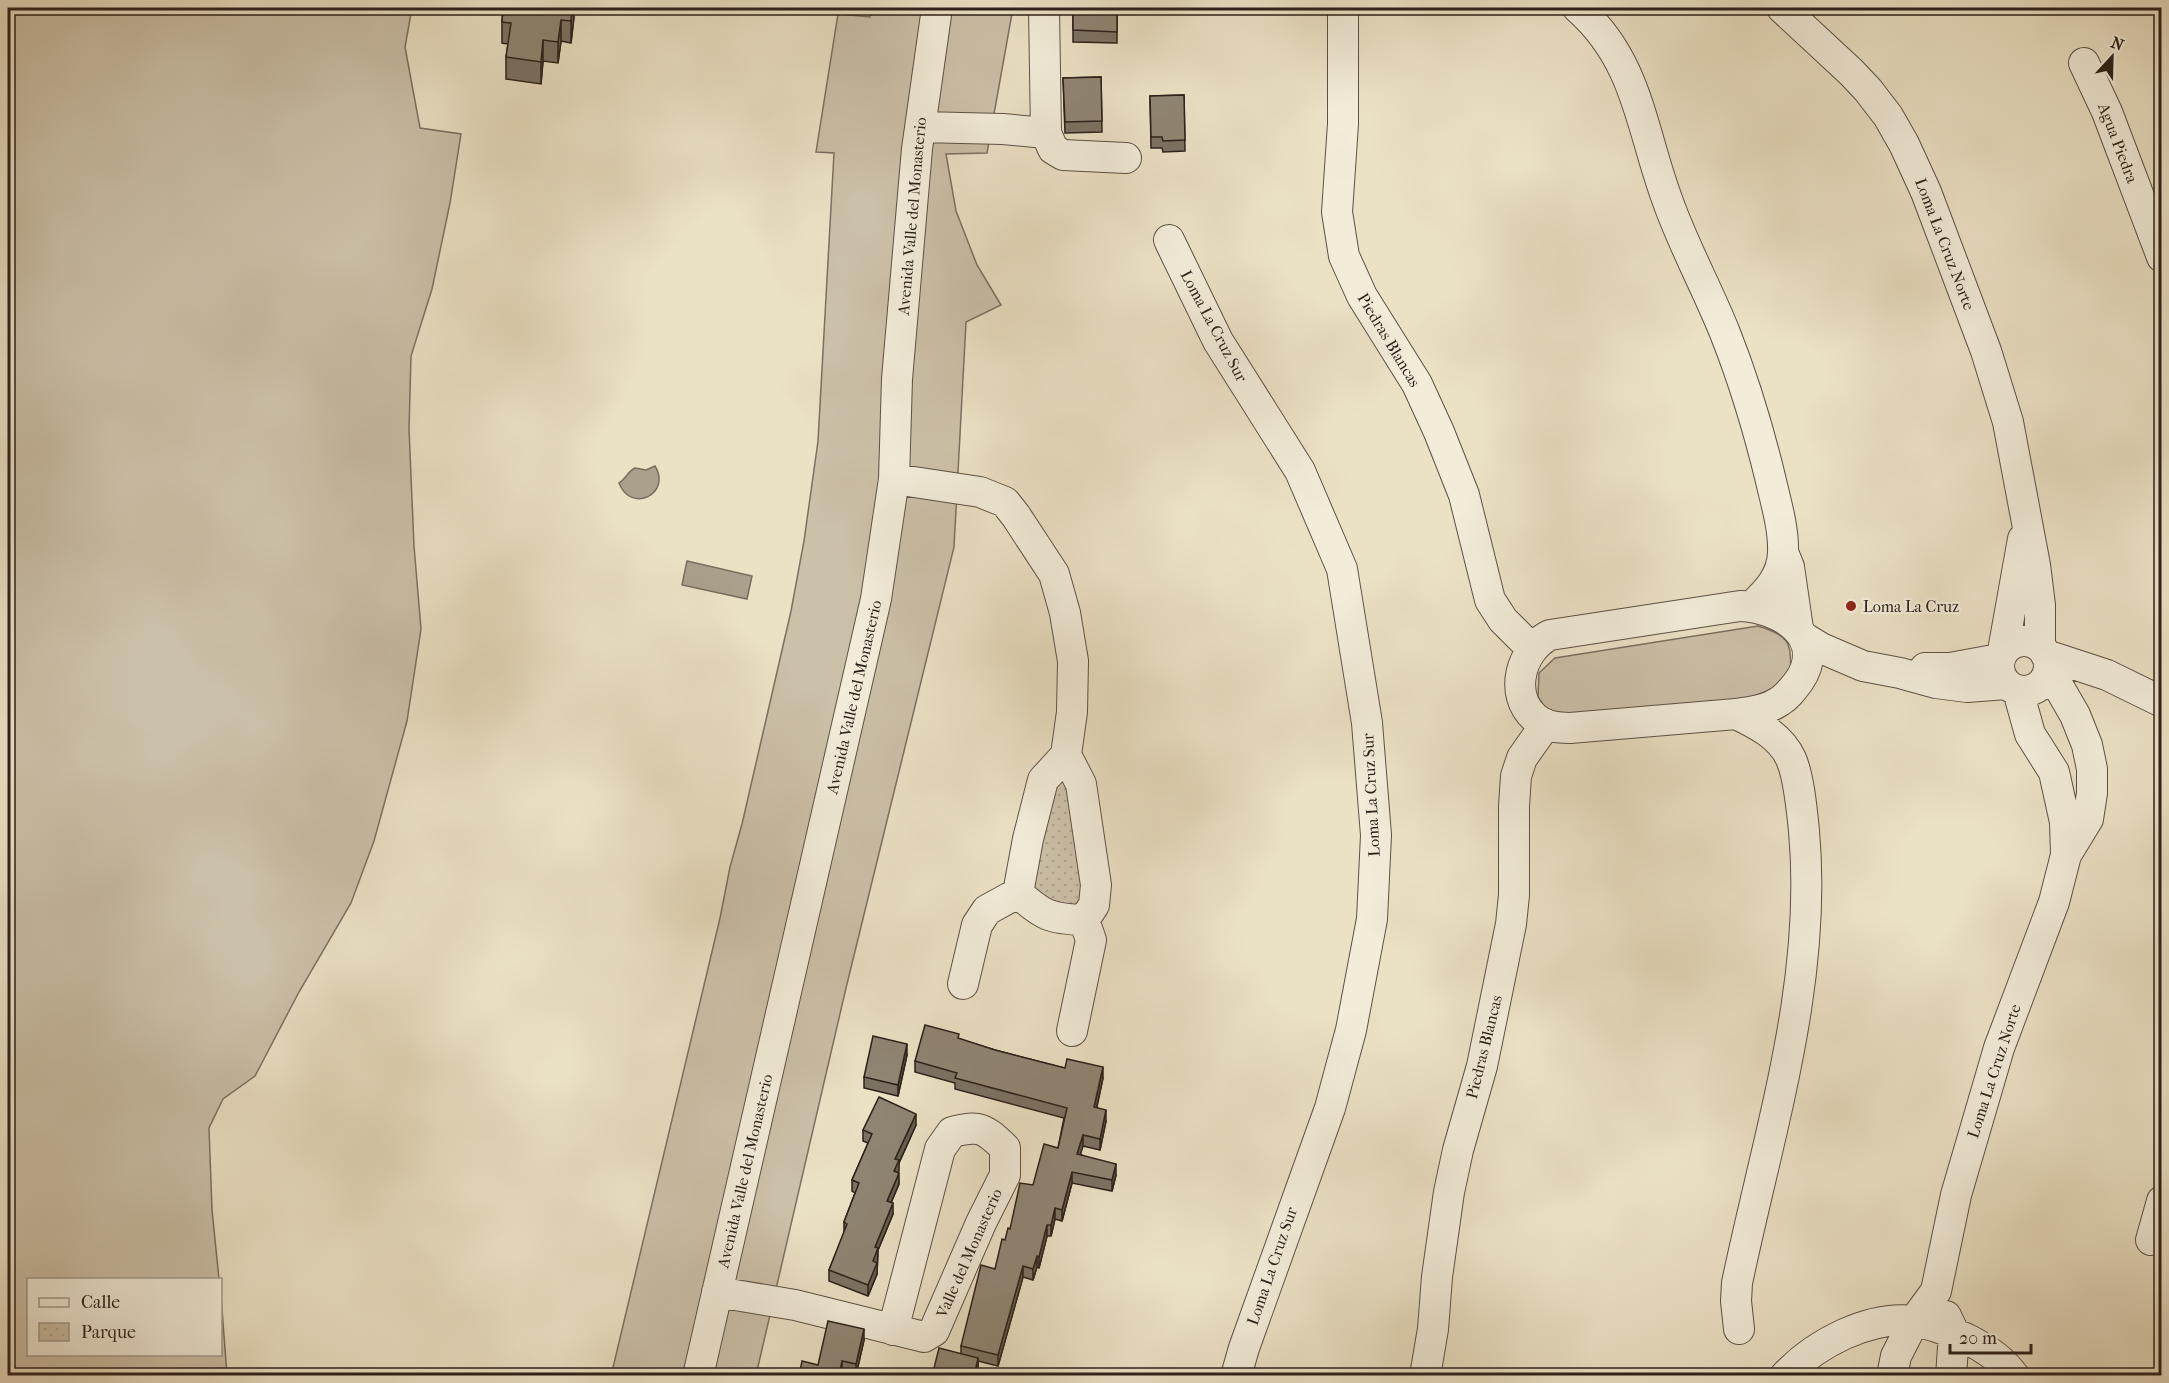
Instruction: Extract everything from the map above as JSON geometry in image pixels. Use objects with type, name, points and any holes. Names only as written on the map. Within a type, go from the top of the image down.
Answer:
[{"type":"street","name":"Avenida Valle del Monasterio","points":[[698,1376],[876,599],[894,479],[897,379],[917,149],[937,8]]},
{"type":"street","points":[[1044,8],[1046,134],[1053,149],[1063,155],[1126,158]]},
{"type":"street","name":"Piedras Blancas","points":[[1343,8],[1343,124],[1337,212],[1344,256],[1362,296],[1417,384],[1439,432],[1467,503],[1490,600],[1503,620],[1532,648]]},
{"type":"street","points":[[1578,8],[1599,30],[1626,71],[1642,114],[1667,200],[1725,333],[1750,402],[1776,504],[1783,552],[1789,567],[1800,633],[1807,652],[1807,663],[1796,684],[1780,702],[1767,708],[1736,714],[1570,728],[1546,724],[1536,719],[1528,710],[1522,696],[1521,672],[1525,658],[1540,639],[1564,632],[1740,606],[1752,606],[1779,614],[1800,633],[1821,648],[1863,666],[1900,673],[1950,668],[2007,671],[2027,691],[2041,684],[2045,657]]},
{"type":"street","name":"Loma La Cruz Norte","points":[[1782,8],[1851,72],[1888,116],[1916,167],[1998,386],[2016,458],[2026,525],[2035,565],[2045,657],[2075,715],[2087,745],[2092,769],[2092,793],[2088,819],[2066,855]]},
{"type":"street","name":"Agua Piedra","points":[[2084,63],[2107,112],[2162,257]]},
{"type":"street","points":[[921,127],[1003,129],[1046,134]]},
{"type":"street","name":"Loma La Cruz Sur","points":[[1169,240],[1218,341],[1300,471],[1342,569],[1367,723],[1376,835],[1372,919],[1351,1030],[1330,1108],[1244,1347],[1236,1376]]},
{"type":"street","points":[[894,479],[980,492],[1005,502],[1053,574],[1065,613],[1073,661],[1072,712],[1066,755],[1043,780],[1028,839],[1018,893]]},
{"type":"street","name":"Loma La Cruz Norte","points":[[1892,1376],[1896,1356],[1914,1321],[1936,1291],[1956,1195],[1999,1048],[2054,902],[2066,855],[2065,822],[2054,772],[2030,734],[2007,671],[2026,525]]},
{"type":"street","points":[[1752,606],[1778,576],[1783,552]]},
{"type":"street","points":[[2007,671],[2016,641],[2025,640],[2045,657],[2108,675],[2162,702]]},
{"type":"street","points":[[1796,684],[1863,666]]},
{"type":"street","points":[[1739,1329],[1736,1301],[1737,1282],[1788,1052],[1805,932],[1806,852],[1788,740],[1796,684]]},
{"type":"street","points":[[1736,714],[1770,733],[1791,759]]},
{"type":"street","name":"Piedras Blancas","points":[[1425,1376],[1433,1329],[1437,1277],[1449,1192],[1463,1129],[1482,1066],[1511,924],[1514,895],[1516,776],[1522,758],[1546,724]]},
{"type":"street","points":[[1066,755],[1081,784],[1096,885],[1095,905],[1084,920]]},
{"type":"street","points":[[1018,893],[1037,910],[1057,919],[1084,920]]},
{"type":"street","points":[[963,984],[978,925],[987,910],[1018,893]]},
{"type":"street","points":[[1072,1031],[1091,940],[1084,920]]},
{"type":"street","name":"Valle del Monasterio","points":[[717,1292],[795,1305],[893,1330],[924,1337],[934,1332],[981,1223],[1005,1175],[1005,1148],[989,1133],[973,1127],[952,1132],[940,1149],[893,1330]]},
{"type":"street","points":[[2151,1240],[2162,1201]]},
{"type":"street","points":[[1936,1291],[1954,1333],[1951,1376]]},
{"type":"street","points":[[1785,1376],[1803,1358],[1840,1336],[1876,1324],[1914,1321],[1954,1333],[1979,1345],[1995,1356],[2014,1376]]},
{"type":"green space","points":[[8,8],[412,8],[405,47],[420,128],[461,134],[450,203],[432,289],[411,356],[409,429],[414,546],[421,629],[407,721],[374,841],[351,903],[299,992],[255,1076],[223,1099],[209,1128],[212,1210],[219,1278],[27,1278],[27,1356],[222,1356],[222,1309],[227,1375],[8,1375]]},
{"type":"green space","points":[[872,8],[1013,8],[987,153],[946,154],[956,211],[977,265],[1001,305],[966,322],[954,547],[846,988],[756,1375],[611,1376],[791,611],[804,541],[818,441],[834,153],[816,152],[838,14],[870,17]]},
{"type":"green space","points":[[1758,626],[1776,633],[1786,641],[1791,663],[1790,674],[1756,702],[1550,715],[1538,697],[1539,673],[1555,658]]},
{"type":"green space","points":[[1068,780],[1088,881],[1081,908],[1032,895],[1051,781]]},
{"type":"shaded area","points":[[655,466],[659,476],[658,485],[648,497],[640,499],[632,497],[619,483],[635,468],[646,470]]},
{"type":"shaded area","points":[[687,561],[752,576],[747,599],[682,585]]},
{"type":"building","points":[[503,8],[572,8],[571,21],[561,20],[558,42],[543,40],[541,62],[506,57],[511,23],[502,22]]},
{"type":"building","points":[[1073,8],[1117,8],[1117,32],[1073,30]]},
{"type":"building","points":[[1101,77],[1102,121],[1065,122],[1063,78]]},
{"type":"building","points":[[1184,95],[1185,140],[1163,141],[1162,137],[1151,137],[1150,96]]},
{"type":"building","points":[[925,1025],[959,1034],[958,1038],[995,1050],[1065,1068],[1067,1059],[1103,1067],[1094,1107],[1106,1110],[1100,1139],[1083,1135],[1077,1154],[1116,1164],[1112,1180],[1072,1172],[1062,1210],[1055,1208],[1051,1225],[1047,1225],[1039,1257],[1037,1256],[1033,1269],[1023,1266],[998,1355],[961,1346],[981,1265],[995,1269],[1002,1239],[1005,1240],[1008,1228],[1010,1229],[1020,1183],[1033,1185],[1044,1144],[1058,1148],[1067,1108],[955,1078],[957,1073],[915,1061]]},
{"type":"building","points":[[873,1036],[907,1044],[898,1085],[864,1077]]},
{"type":"building","points":[[879,1097],[916,1114],[895,1159],[899,1160],[894,1171],[899,1173],[887,1201],[893,1203],[875,1247],[878,1248],[873,1261],[877,1263],[868,1285],[829,1270],[847,1224],[844,1222],[859,1183],[852,1180],[872,1134],[863,1130]]},
{"type":"building","points":[[828,1321],[864,1329],[856,1364],[842,1361],[839,1376],[799,1376],[802,1361],[818,1365]]},
{"type":"building","points":[[939,1348],[978,1358],[974,1376],[932,1376]]},
{"type":"place","name":"Loma La Cruz","points":[[1851,606]]}]
